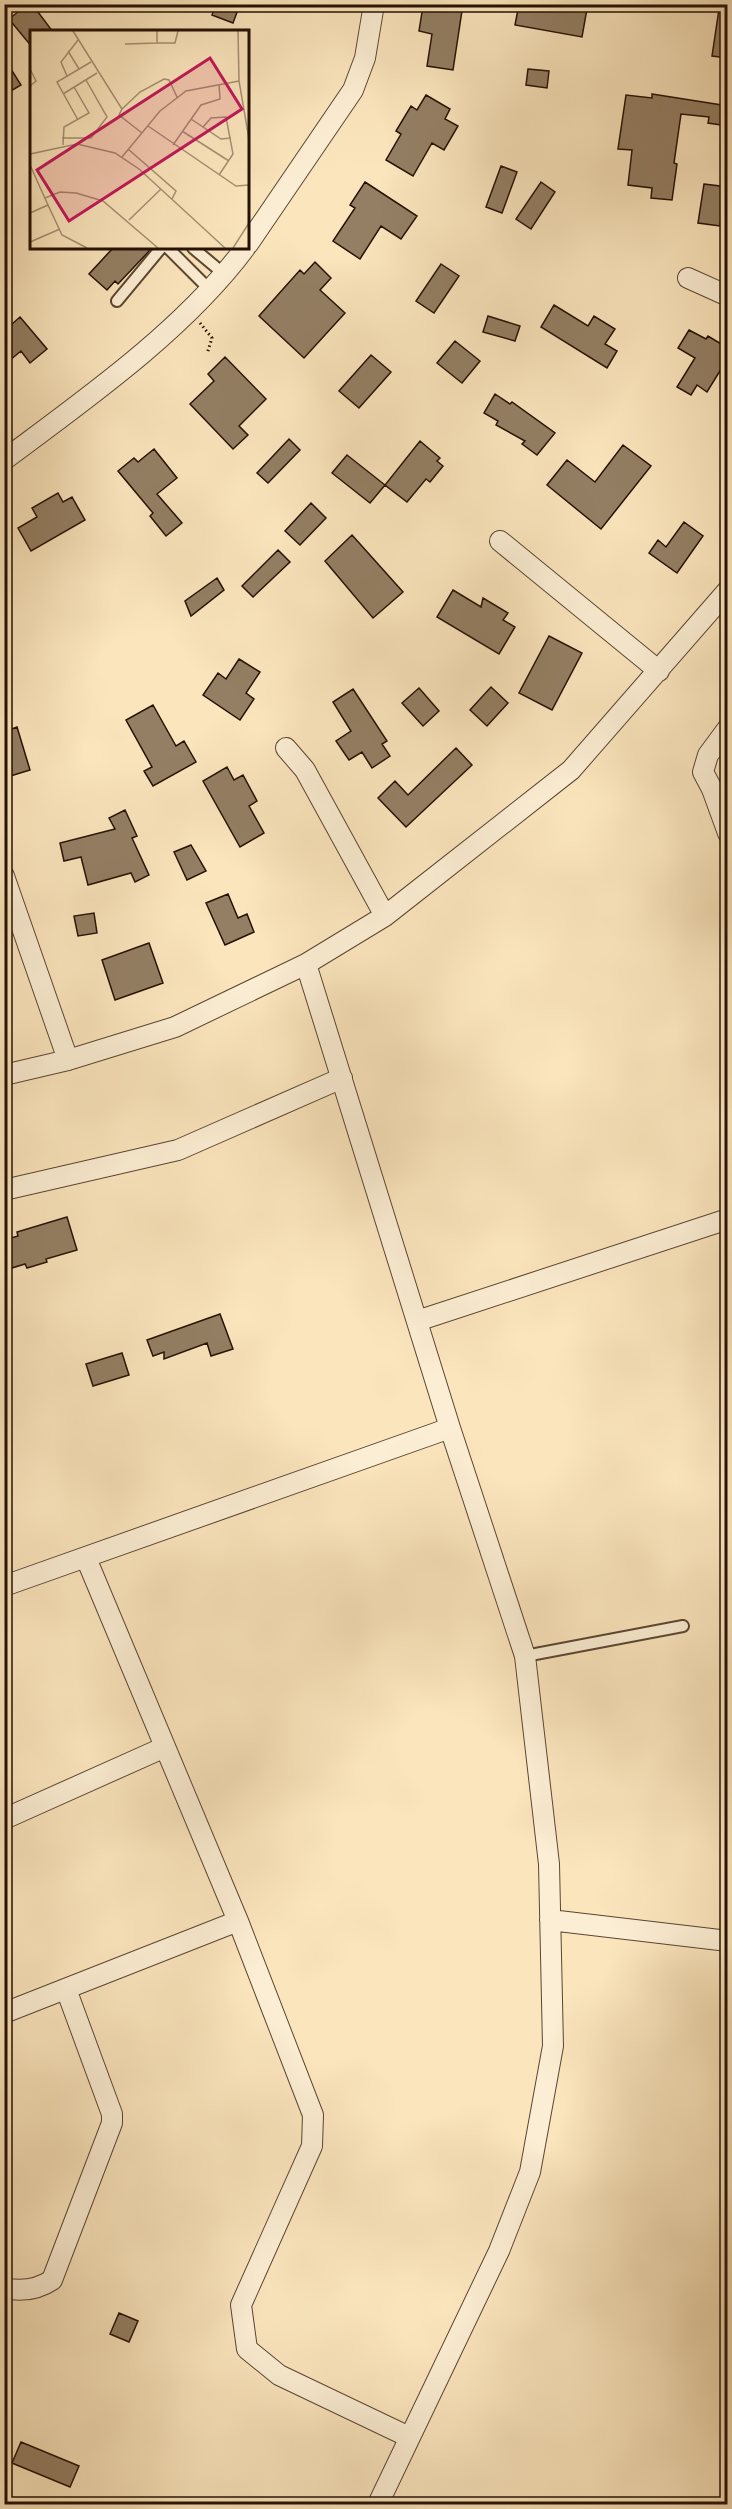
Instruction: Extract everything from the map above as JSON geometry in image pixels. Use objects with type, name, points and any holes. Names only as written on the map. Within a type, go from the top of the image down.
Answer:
[{"type":"street","points":[[249,243],[353,90],[365,58],[374,4]]},
{"type":"street","points":[[4,460],[100,388],[188,312],[244,249]]},
{"type":"street","points":[[688,278],[728,296]]},
{"type":"street","points":[[500,541],[659,671]]},
{"type":"street","points":[[4,1075],[68,1059],[175,1027],[306,964],[385,916],[571,770],[728,590]]},
{"type":"street","points":[[728,728],[708,755],[703,772],[712,789],[728,833]]},
{"type":"street","points":[[286,748],[305,770],[385,916]]},
{"type":"street","points":[[4,876],[68,1059]]},
{"type":"street","points":[[306,964],[450,1428],[525,1656],[549,1864],[553,2046],[530,2172],[499,2251],[378,2505]]},
{"type":"street","points":[[4,1190],[178,1150],[342,1078]]},
{"type":"street","points":[[417,1321],[728,1219]]},
{"type":"street","points":[[4,1586],[450,1428]]},
{"type":"street","points":[[86,1558],[238,1921],[313,2115],[312,2146],[241,2305],[247,2349],[279,2375],[409,2437]]},
{"type":"street","points":[[4,1819],[165,1746]]},
{"type":"street","points":[[550,1920],[728,1941]]},
{"type":"street","points":[[4,2013],[238,1921]]},
{"type":"street","points":[[4,2288],[17,2291],[41,2288],[52,2280],[112,2123],[112,2114],[66,1989]]},
{"type":"lane","points":[[117,301],[160,249]]},
{"type":"lane","points":[[169,249],[209,289]]},
{"type":"lane","points":[[194,249],[224,274]]},
{"type":"lane","points":[[525,1656],[683,1626]]},
{"type":"path","points":[[188,312],[206,328],[212,338],[207,354]]},
{"type":"building","points":[[28,4],[32,4],[52,30],[30,30],[30,45],[9,19]]},
{"type":"building","points":[[216,4],[240,4],[233,23],[212,15]]},
{"type":"building","points":[[431,4],[463,4],[453,70],[427,66],[432,34],[419,31],[423,6],[431,7]]},
{"type":"building","points":[[519,4],[568,4],[567,6],[587,9],[582,37],[515,25]]},
{"type":"building","points":[[719,9],[728,10],[728,58],[712,56]]},
{"type":"building","points":[[4,58],[21,85],[4,95]]},
{"type":"building","points":[[528,69],[549,71],[547,88],[526,85]]},
{"type":"building","points":[[652,94],[728,106],[728,126],[708,123],[709,117],[681,114],[674,163],[677,164],[672,200],[651,198],[652,188],[628,185],[632,150],[618,149],[626,95],[652,98]]},
{"type":"building","points":[[426,95],[450,109],[445,119],[458,126],[444,150],[432,143],[413,176],[386,160],[401,134],[396,131],[411,106],[417,110]]},
{"type":"building","points":[[501,166],[517,172],[502,213],[486,207]]},
{"type":"building","points":[[365,182],[417,216],[401,239],[381,226],[360,259],[333,241],[355,208],[350,205]]},
{"type":"building","points":[[541,182],[555,192],[531,229],[516,219]]},
{"type":"building","points":[[704,184],[728,187],[728,218],[721,217],[720,226],[698,223]]},
{"type":"building","points":[[112,249],[151,249],[118,284],[115,281],[107,290],[89,274]]},
{"type":"building","points":[[315,262],[331,278],[320,290],[345,313],[304,358],[259,316],[300,270],[304,274]]},
{"type":"building","points":[[441,264],[459,276],[434,313],[416,301]]},
{"type":"building","points":[[554,305],[588,326],[594,316],[615,329],[605,344],[617,351],[607,368],[541,327]]},
{"type":"building","points":[[488,316],[520,326],[515,341],[483,332]]},
{"type":"building","points":[[20,317],[47,349],[30,363],[21,351],[4,365],[4,331]]},
{"type":"building","points":[[689,330],[706,339],[708,336],[728,348],[728,358],[707,392],[697,385],[691,395],[677,387],[695,358],[678,348]]},
{"type":"building","points":[[455,341],[480,361],[462,383],[437,363]]},
{"type":"building","points":[[371,355],[391,372],[359,408],[339,391]]},
{"type":"building","points":[[225,357],[266,399],[239,426],[248,435],[233,449],[190,404],[214,381],[208,374]]},
{"type":"building","points":[[495,394],[510,404],[512,402],[555,433],[537,455],[522,444],[525,441],[496,425],[498,421],[484,413]]},
{"type":"building","points":[[289,439],[300,450],[268,483],[257,473]]},
{"type":"building","points":[[420,441],[440,458],[437,461],[443,466],[430,482],[426,479],[407,502],[385,485]]},
{"type":"building","points":[[623,445],[651,466],[601,529],[547,485],[567,460],[595,482]]},
{"type":"building","points":[[154,449],[177,478],[157,494],[182,523],[166,536],[150,516],[153,513],[118,471],[134,458],[138,462]]},
{"type":"building","points":[[347,455],[385,485],[370,503],[332,473]]},
{"type":"building","points":[[58,493],[63,502],[72,497],[85,520],[31,551],[18,528],[37,517],[32,508]]},
{"type":"building","points":[[311,503],[326,518],[300,545],[285,531]]},
{"type":"building","points":[[684,522],[703,536],[677,573],[649,553],[658,540],[666,547]]},
{"type":"building","points":[[352,535],[403,592],[373,618],[325,561]]},
{"type":"building","points":[[278,550],[290,562],[253,597],[242,586]]},
{"type":"building","points":[[217,578],[224,590],[191,616],[185,601]]},
{"type":"building","points":[[453,590],[481,607],[483,598],[508,613],[503,620],[515,627],[499,654],[437,617]]},
{"type":"building","points":[[549,636],[582,653],[552,710],[519,693]]},
{"type":"building","points":[[239,659],[260,672],[246,693],[254,699],[240,720],[203,695],[218,673],[226,679]]},
{"type":"building","points":[[491,687],[508,703],[487,726],[470,710]]},
{"type":"building","points":[[419,688],[439,711],[423,726],[402,703]]},
{"type":"building","points":[[353,689],[387,741],[382,744],[390,756],[372,768],[362,752],[349,760],[336,741],[351,731],[333,702]]},
{"type":"building","points":[[153,705],[176,746],[184,741],[196,762],[153,786],[144,771],[152,767],[126,720]]},
{"type":"building","points":[[17,727],[30,770],[4,778],[4,751],[9,750],[4,732]]},
{"type":"building","points":[[456,748],[472,765],[406,827],[378,798],[395,781],[408,795]]},
{"type":"building","points":[[227,767],[234,780],[243,775],[257,801],[249,806],[264,833],[240,847],[203,781]]},
{"type":"building","points":[[125,810],[137,836],[132,838],[149,875],[135,882],[131,873],[88,885],[81,857],[64,861],[60,843],[115,829],[109,818]]},
{"type":"building","points":[[191,845],[206,871],[187,880],[174,852]]},
{"type":"building","points":[[228,894],[238,918],[247,914],[254,932],[225,945],[206,903]]},
{"type":"building","points":[[94,913],[97,933],[78,936],[74,916]]},
{"type":"building","points":[[149,943],[163,983],[115,1000],[102,960]]},
{"type":"building","points":[[67,1217],[77,1250],[46,1259],[47,1262],[27,1268],[25,1264],[12,1268],[4,1240],[18,1236],[17,1232]]},
{"type":"building","points":[[220,1314],[233,1349],[211,1356],[207,1343],[164,1359],[164,1352],[153,1356],[147,1340]]},
{"type":"building","points":[[122,1353],[129,1375],[93,1386],[86,1364]]},
{"type":"building","points":[[119,2313],[138,2321],[129,2342],[110,2334]]},
{"type":"building","points":[[21,2442],[79,2466],[70,2487],[12,2463]]}]
